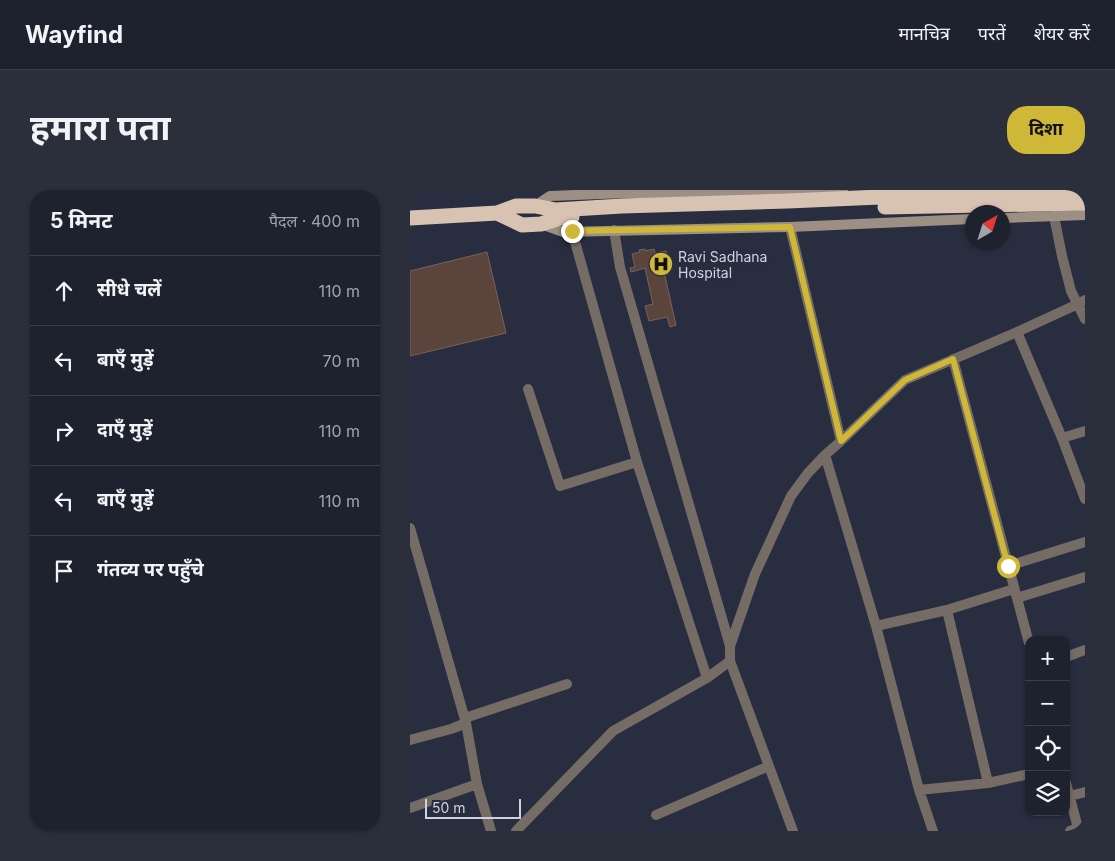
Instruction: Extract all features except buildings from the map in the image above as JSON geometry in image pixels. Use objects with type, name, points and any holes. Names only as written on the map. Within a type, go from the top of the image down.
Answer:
[{"type":"highway","points":[[410,218],[497,213],[541,198],[556,210],[880,197],[1085,192]]},
{"type":"highway","points":[[497,213],[522,225],[541,224],[560,218],[705,211],[1085,204]]},
{"type":"main road","points":[[541,198],[626,193],[844,190]]},
{"type":"main road","points":[[1010,218],[1085,215]]},
{"type":"main road","points":[[541,224],[563,232],[790,227],[965,219]]},
{"type":"street","points":[[1054,216],[1071,291],[1082,302],[1085,320]]},
{"type":"street","points":[[790,227],[841,441]]},
{"type":"street","points":[[614,230],[620,268],[730,646],[730,661],[793,831]]},
{"type":"street","points":[[572,231],[637,462],[707,678]]},
{"type":"street","points":[[730,646],[755,574],[791,496],[808,473],[825,455],[905,380],[1082,302]]},
{"type":"street","points":[[1017,332],[1062,438],[1085,499]]},
{"type":"street","points":[[953,359],[1027,636]]},
{"type":"street","points":[[528,389],[560,486],[637,462]]},
{"type":"street","points":[[1062,438],[1085,431]]},
{"type":"street","points":[[825,455],[876,626],[919,790],[933,831]]},
{"type":"street","points":[[410,528],[412,543],[466,723]]},
{"type":"street","points":[[1008,566],[1085,542]]},
{"type":"street","points":[[876,626],[1085,577]]},
{"type":"street","points":[[947,610],[988,783]]},
{"type":"street","points":[[1070,656],[1085,650]]},
{"type":"street","points":[[516,831],[613,731],[707,678],[730,661]]},
{"type":"street","points":[[491,831],[477,784],[464,718],[567,684]]},
{"type":"street","points":[[410,740],[466,723]]},
{"type":"street","points":[[656,815],[769,766]]},
{"type":"street","points":[[919,790],[988,783],[1025,775]]},
{"type":"street","points":[[410,808],[477,784]]},
{"type":"street","points":[[1070,831],[1078,828],[1070,796],[1085,792]]},
{"type":"place","name":"Ravi Sadhana Hospital","points":[[661,264]]},
{"type":"route","points":[[572,231],[790,227],[841,441],[905,380],[953,359],[1008,566]]}]
